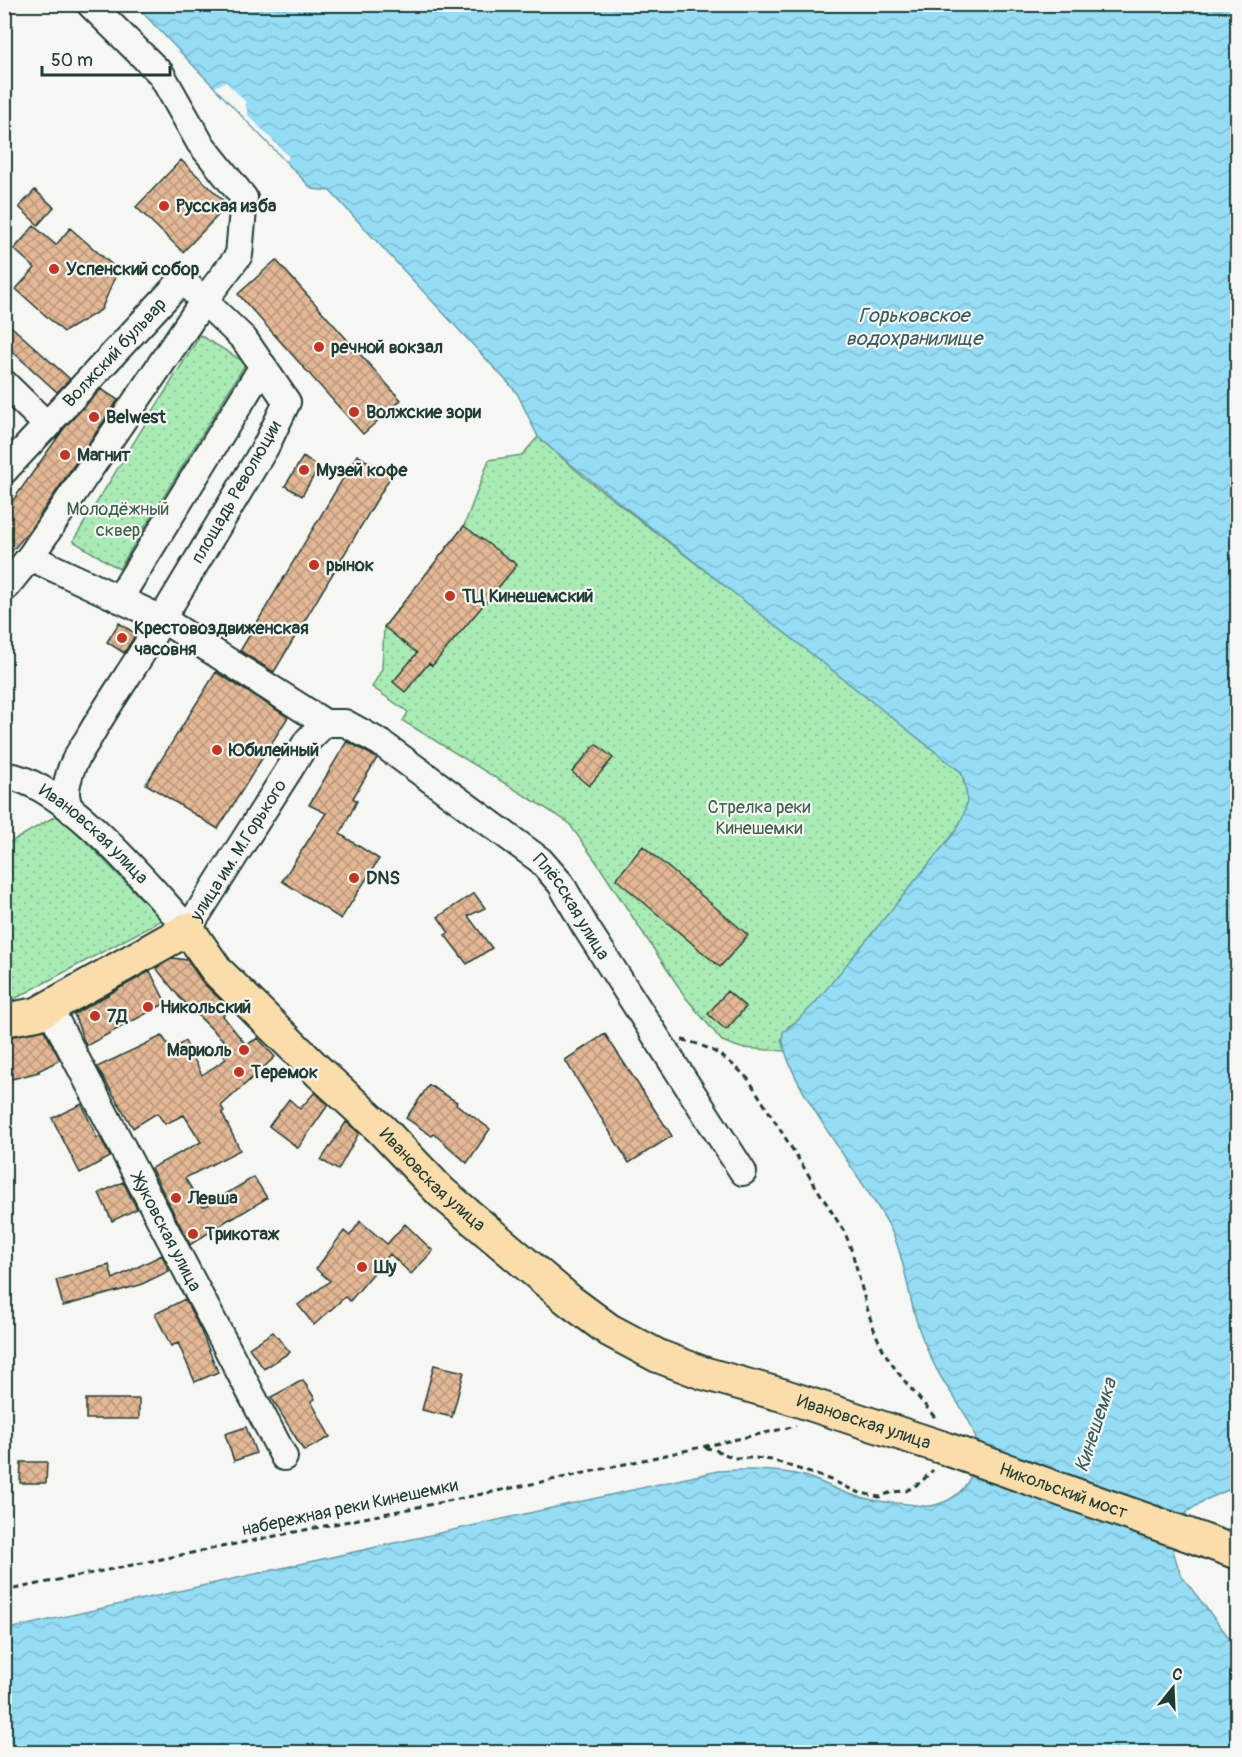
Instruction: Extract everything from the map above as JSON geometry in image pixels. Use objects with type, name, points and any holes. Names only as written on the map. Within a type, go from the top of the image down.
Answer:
[{"type":"main road","name":"улица им. М.Горького","points":[[4,1020],[37,1014],[188,929]]},
{"type":"main road","name":"Ивановская улица","points":[[188,929],[218,971],[319,1072],[381,1129],[441,1192],[609,1330],[658,1356],[703,1373],[782,1395],[939,1445]]},
{"type":"main road","name":"Никольский мост","points":[[939,1445],[1238,1553]]},
{"type":"street","points":[[4,589],[30,557],[203,302],[238,255],[244,198],[200,143],[161,74],[90,4]]},
{"type":"street","name":"площадь Революции","points":[[71,768],[108,704],[146,648],[266,446],[287,402],[244,339],[182,280]]},
{"type":"street","name":"Волжский бульвар","points":[[4,471],[182,280]]},
{"type":"street","points":[[119,599],[263,366]]},
{"type":"street","points":[[4,383],[48,426]]},
{"type":"street","points":[[30,557],[162,619],[325,723]]},
{"type":"street","name":"улица им. М.Горького","points":[[188,929],[308,740],[325,723]]},
{"type":"street","name":"Плёсская улица","points":[[325,723],[345,723],[381,743],[540,860],[561,884],[585,926],[743,1172]]},
{"type":"street","points":[[8,780],[71,768],[67,783],[66,803],[72,811]]},
{"type":"street","name":"Ивановская улица","points":[[8,780],[48,792],[72,811],[124,859],[188,929]]},
{"type":"street","name":"Жуковская улица","points":[[49,1007],[284,1457]]},
{"type":"path","points":[[662,1046],[670,1041],[683,1040],[695,1043],[715,1051],[749,1080],[845,1233],[855,1256],[875,1331],[884,1352],[939,1445]]},
{"type":"path","name":"набережная реки Кинешемки","points":[[4,1591],[559,1478],[800,1425]]},
{"type":"path","name":"набережная реки Кинешемки","points":[[700,1447],[713,1449],[734,1458],[772,1461],[831,1480],[858,1492],[879,1497],[892,1492],[906,1491],[929,1476],[939,1445]]},
{"type":"green space","name":"Молодёжный сквер","points":[[200,335],[246,363],[119,569],[73,541]]},
{"type":"green space","name":"Стрелка реки Кинешемки","points":[[538,437],[584,477],[961,772],[967,803],[955,832],[815,1004],[788,1027],[781,1040],[785,1051],[741,1048],[722,1041],[686,998],[568,822],[403,721],[408,712],[372,687],[382,669],[384,627],[464,526],[489,460],[522,455]]},
{"type":"green space","points":[[59,814],[162,920],[5,1004],[4,846]]},
{"type":"water","points":[[138,5],[1237,5],[1238,1486],[1205,1500],[1187,1512],[1177,1529],[1173,1550],[1180,1574],[1237,1648],[1237,1752],[5,1752],[4,1630],[718,1471],[782,1472],[809,1478],[861,1498],[932,1506],[949,1500],[964,1487],[974,1468],[977,1454],[976,1440],[966,1415],[938,1372],[922,1337],[894,1237],[877,1206],[808,1099],[785,1050],[783,1032],[815,1003],[955,832],[967,803],[961,772],[538,437],[512,387],[330,191],[312,189],[141,11]]},
{"type":"pier","points":[[224,82],[245,101],[248,115],[289,157],[286,161],[215,87]]},
{"type":"building","name":"Русская изба","points":[[181,160],[228,205],[183,252],[136,207]]},
{"type":"building","points":[[35,190],[54,207],[38,225],[19,207]]},
{"type":"building","points":[[34,226],[56,245],[70,228],[118,270],[101,310],[64,332],[16,289],[35,268],[14,249]]},
{"type":"building","name":"речной вокзал","points":[[276,260],[401,400],[363,434],[238,294]]},
{"type":"building","points":[[4,320],[70,379],[57,392],[4,344]]},
{"type":"building","name":"Магнит","points":[[101,389],[118,400],[30,530],[4,560],[4,513],[65,427]]},
{"type":"building","name":"рынок","points":[[357,455],[391,476],[274,672],[240,651]]},
{"type":"building","points":[[303,457],[319,467],[302,496],[285,486]]},
{"type":"building","name":"ТЦ Кинешемский","points":[[464,526],[517,565],[432,666],[429,663],[405,692],[393,682],[417,653],[384,627]]},
{"type":"building","name":"Крестовоздвиженская часовня","points":[[119,623],[136,634],[124,653],[107,642]]},
{"type":"building","name":"Юбилейный","points":[[216,672],[288,717],[218,829],[146,784]]},
{"type":"building","points":[[347,741],[377,758],[353,798],[357,801],[340,834],[379,859],[341,919],[282,881],[326,813],[309,805]]},
{"type":"building","points":[[596,744],[613,758],[589,786],[572,772]]},
{"type":"building","points":[[643,846],[748,935],[720,967],[616,879]]},
{"type":"building","points":[[474,893],[485,908],[468,916],[492,948],[467,964],[445,935],[449,933],[438,917]]},
{"type":"building","points":[[173,958],[187,960],[204,984],[229,1008],[223,1016],[246,1045],[258,1038],[275,1057],[221,1106],[224,1111],[222,1113],[240,1150],[185,1178],[202,1206],[206,1206],[254,1177],[267,1198],[190,1245],[151,1168],[201,1142],[184,1115],[165,1124],[157,1113],[133,1128],[97,1067],[162,1036],[172,1050],[185,1041],[202,1075],[226,1059],[219,1049],[226,1043],[180,998],[156,968]]},
{"type":"building","points":[[150,971],[166,1003],[86,1046],[74,1014]]},
{"type":"building","points":[[727,991],[746,1007],[726,1030],[708,1014]]},
{"type":"building","points":[[44,1030],[60,1060],[39,1072],[4,1081],[4,1038]]},
{"type":"building","points":[[605,1034],[672,1136],[629,1163],[565,1060]]},
{"type":"building","points":[[429,1085],[457,1102],[456,1104],[490,1129],[467,1163],[434,1134],[432,1136],[406,1118]]},
{"type":"building","points":[[315,1092],[328,1105],[298,1148],[269,1126],[289,1099],[300,1109]]},
{"type":"building","points":[[82,1104],[97,1138],[100,1137],[110,1157],[80,1173],[52,1118]]},
{"type":"building","points":[[346,1122],[359,1133],[338,1170],[321,1160]]},
{"type":"building","points":[[123,1182],[137,1209],[112,1221],[99,1193]]},
{"type":"building","points":[[360,1221],[387,1244],[405,1224],[433,1251],[411,1274],[390,1254],[350,1301],[345,1297],[314,1325],[298,1305],[330,1281],[316,1269],[344,1231],[350,1236]]},
{"type":"building","points":[[162,1255],[169,1271],[140,1285],[63,1306],[56,1280],[109,1265],[113,1279]]},
{"type":"building","points":[[185,1299],[218,1372],[195,1382],[178,1343],[171,1346],[155,1314]]},
{"type":"building","points":[[273,1332],[290,1352],[264,1369],[249,1348]]},
{"type":"building","points":[[434,1365],[464,1372],[452,1417],[422,1410]]},
{"type":"building","points":[[303,1380],[315,1399],[311,1401],[330,1437],[304,1451],[271,1397]]},
{"type":"building","points":[[86,1399],[139,1399],[139,1419],[86,1419]]},
{"type":"building","points":[[246,1427],[256,1453],[234,1461],[225,1434]]},
{"type":"building","points":[[21,1462],[47,1462],[46,1483],[20,1483]]},
{"type":"place","name":"Русская изба","points":[[164,206]]},
{"type":"place","name":"Успенский собор","points":[[54,269]]},
{"type":"place","name":"речной вокзал","points":[[319,347]]},
{"type":"place","name":"Волжские зори","points":[[354,412]]},
{"type":"place","name":"Belwest","points":[[94,417]]},
{"type":"place","name":"Магнит","points":[[65,455]]},
{"type":"place","name":"Музей кофе","points":[[304,470]]},
{"type":"place","name":"рынок","points":[[314,565]]},
{"type":"place","name":"ТЦ Кинешемский","points":[[450,596]]},
{"type":"place","name":"Крестовоздвиженская часовня","points":[[122,638]]},
{"type":"place","name":"Юбилейный","points":[[217,750]]},
{"type":"place","name":"DNS","points":[[354,878]]},
{"type":"place","name":"Никольский","points":[[148,1007]]},
{"type":"place","name":"7Д","points":[[95,1016]]},
{"type":"place","name":"Мариоль","points":[[244,1050]]},
{"type":"place","name":"Теремок","points":[[239,1072]]},
{"type":"place","name":"Левша","points":[[176,1198]]},
{"type":"place","name":"Трикотаж","points":[[193,1234]]},
{"type":"place","name":"Шу","points":[[362,1267]]},
{"type":"water label","name":"Горьковское водохранилище","points":[[914,326]]},
{"type":"water label","name":"Кинешемка","points":[[1095,1425]]}]
